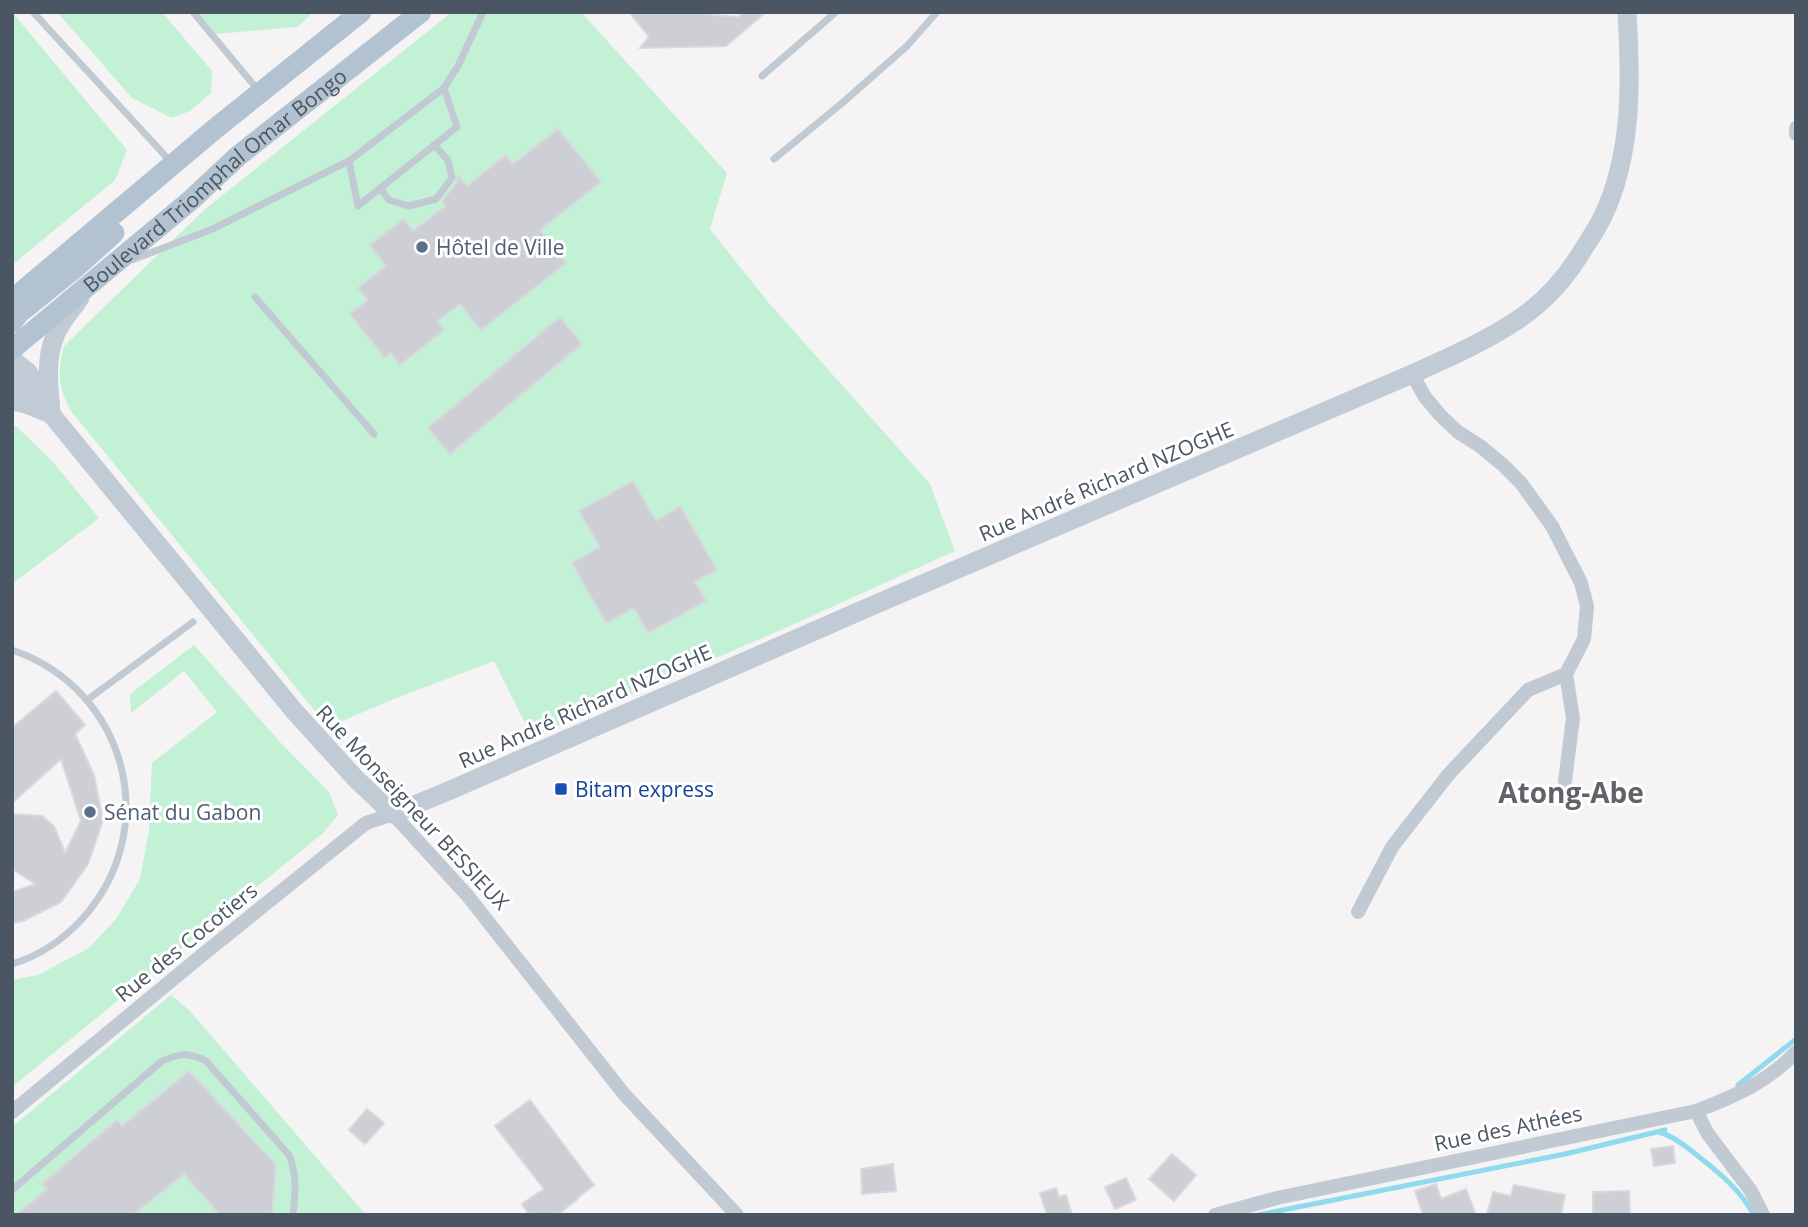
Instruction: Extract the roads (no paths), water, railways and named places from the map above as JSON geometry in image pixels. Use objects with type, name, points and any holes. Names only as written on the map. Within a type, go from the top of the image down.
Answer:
[{"type":"main road","name":"Boulevard Triomphal Omar Bongo","points":[[12,300],[216,128],[361,12]]},
{"type":"main road","name":"Boulevard Triomphal Omar Bongo","points":[[12,349],[191,200],[238,156],[421,12]]},
{"type":"main road","points":[[216,128],[238,156]]},
{"type":"main road","points":[[12,322],[19,313],[114,232],[151,183]]},
{"type":"main road","points":[[12,292],[38,279]]},
{"type":"street","name":"Rue André Richard NZOGHE","points":[[393,814],[1412,374],[1478,343],[1518,320],[1552,292],[1575,263],[1603,217],[1618,178],[1629,103],[1627,12]]},
{"type":"street","points":[[1796,128],[1796,134]]},
{"type":"street","points":[[50,413],[48,362],[52,344],[59,327],[88,286]]},
{"type":"street","points":[[12,359],[28,372],[50,413]]},
{"type":"street","points":[[1412,374],[1440,415],[1458,432],[1503,465],[1521,483],[1552,526],[1581,583],[1587,606],[1584,639],[1566,674],[1573,718],[1565,781]]},
{"type":"street","points":[[12,376],[50,413]]},
{"type":"street","points":[[12,401],[50,413]]},
{"type":"street","name":"Rue Monseigneur BESSIEUX","points":[[50,413],[295,712],[467,895],[624,1094],[737,1215]]},
{"type":"street","points":[[1358,912],[1392,847],[1448,775],[1528,690],[1566,674]]},
{"type":"street","name":"Rue des Cocotiers","points":[[12,1112],[366,823],[393,814]]},
{"type":"street","name":"Rue des Athées","points":[[1215,1215],[1277,1198],[1696,1111],[1752,1087],[1770,1076],[1796,1052]]},
{"type":"street","points":[[1696,1111],[1708,1134],[1751,1191],[1763,1215]]},
{"type":"lane","points":[[33,12],[173,164]]},
{"type":"lane","points":[[193,12],[260,92]]},
{"type":"lane","points":[[108,269],[215,228],[349,161],[444,88],[458,66],[483,12]]},
{"type":"lane","points":[[762,76],[836,12]]},
{"type":"lane","points":[[774,159],[907,46],[937,12]]},
{"type":"lane","points":[[349,161],[358,206],[457,127],[444,88]]},
{"type":"lane","points":[[380,188],[389,200],[409,206],[436,199],[452,178],[448,160],[434,145]]},
{"type":"lane","points":[[255,297],[374,434]]},
{"type":"lane","points":[[87,700],[193,621]]},
{"type":"lane","points":[[12,650],[56,672],[87,700],[100,718],[119,757],[127,818],[111,877],[95,904],[75,927],[50,947],[12,964]]},
{"type":"lane","points":[[12,1190],[162,1061],[180,1054],[194,1055],[206,1060],[289,1155],[295,1171],[293,1215]]},
{"type":"waterway","points":[[1738,1085],[1796,1039]]},
{"type":"waterway","points":[[1258,1215],[1565,1154],[1665,1130]]},
{"type":"waterway","points":[[1661,1133],[1682,1144],[1719,1173],[1742,1196],[1754,1215]]},
{"type":"place","name":"Hôtel de Ville","points":[[422,247]]},
{"type":"place","name":"Bitam express","points":[[561,789]]},
{"type":"place","name":"Sénat du Gabon","points":[[90,812]]},
{"type":"district","name":"Atong-Abe","points":[[1571,792]]}]
